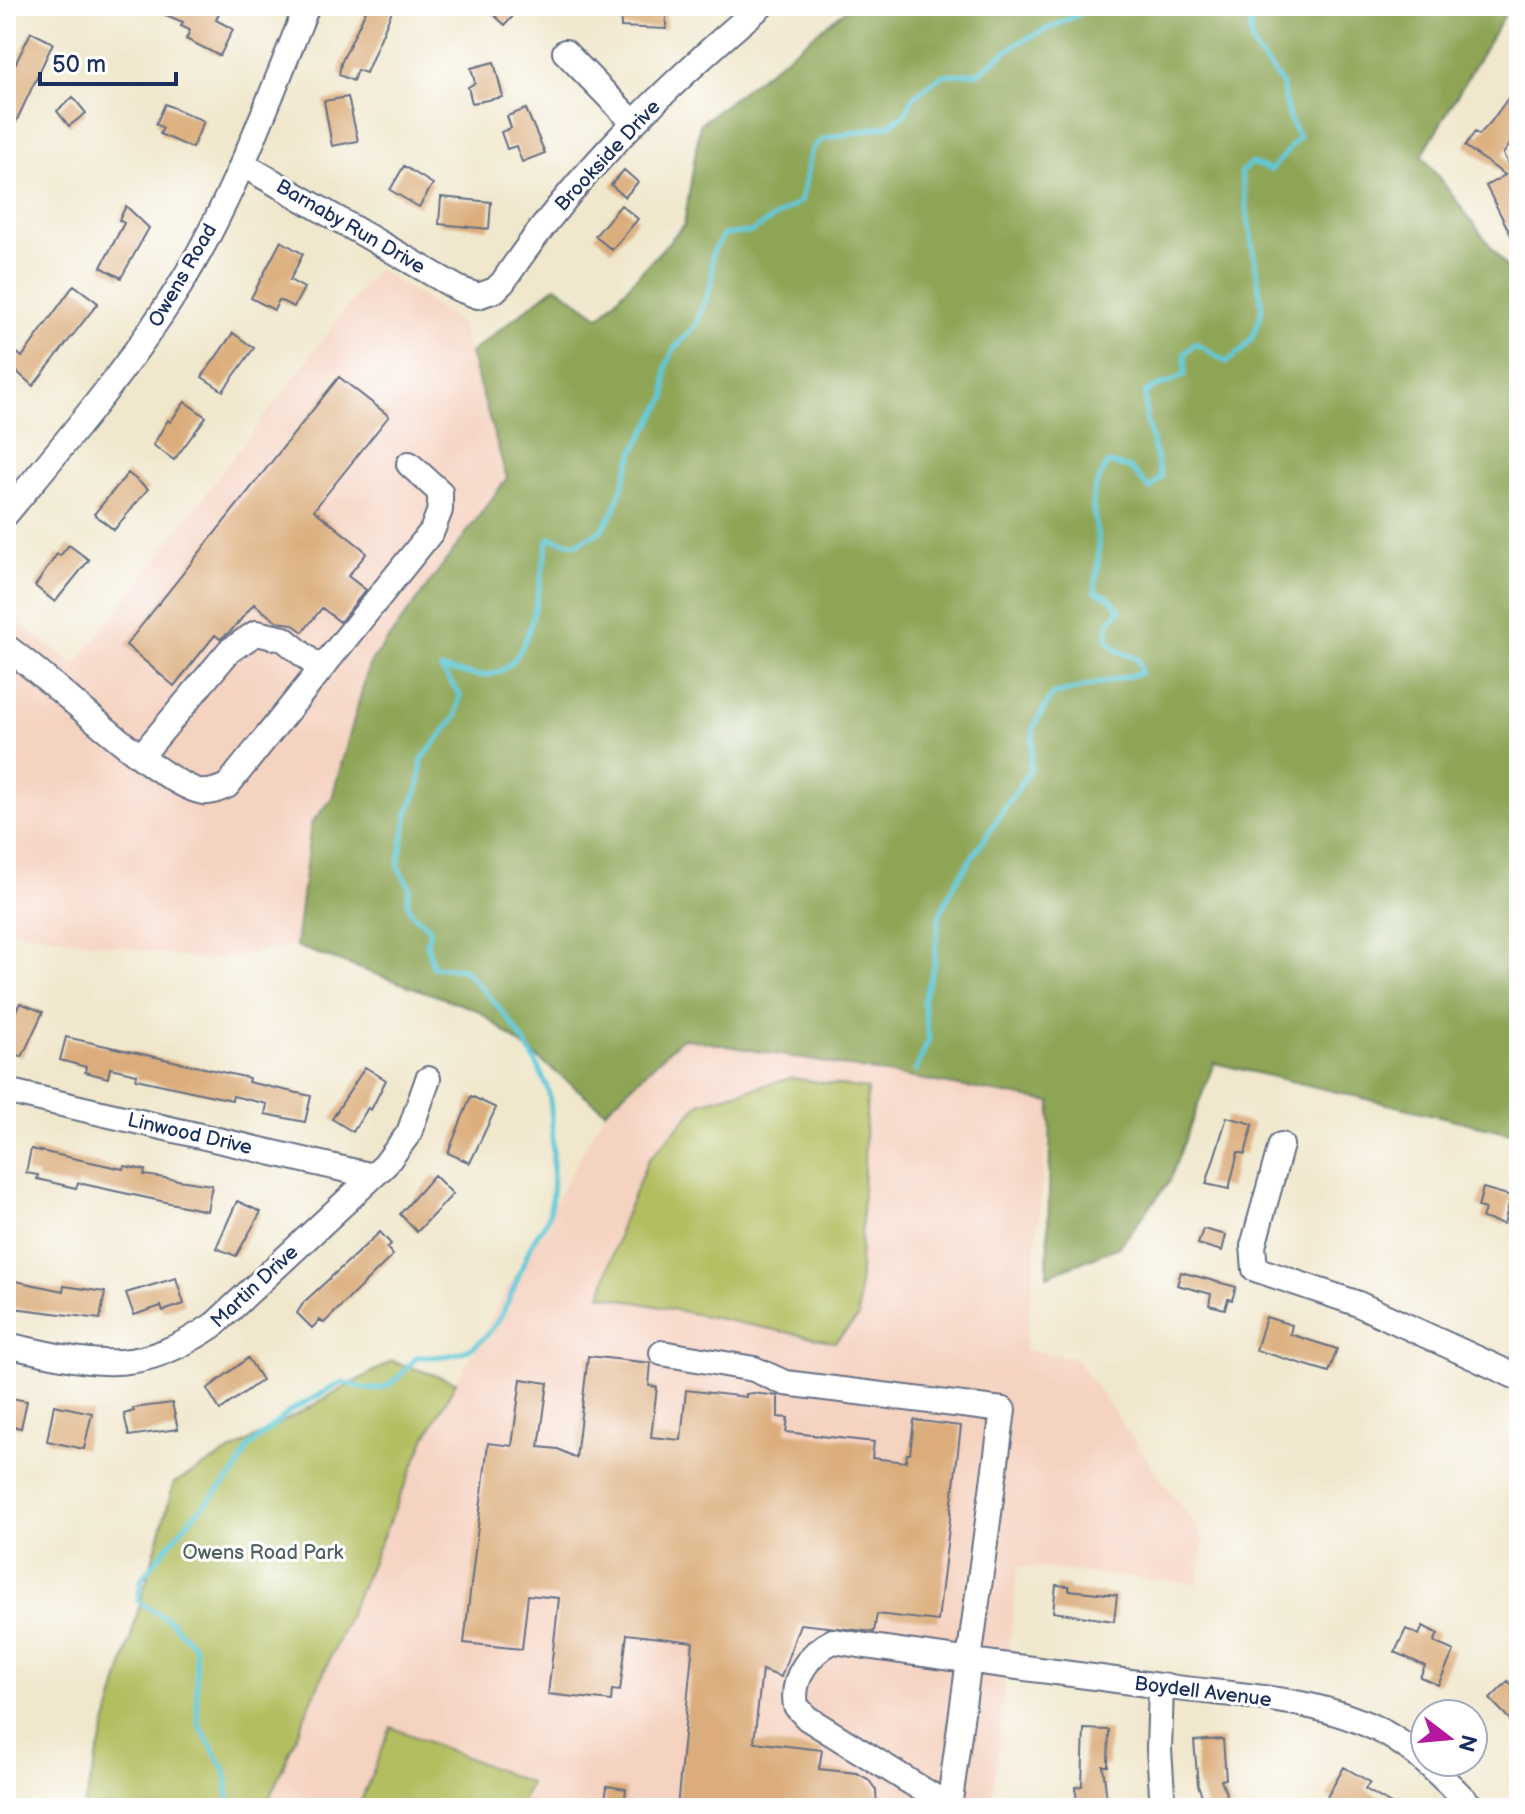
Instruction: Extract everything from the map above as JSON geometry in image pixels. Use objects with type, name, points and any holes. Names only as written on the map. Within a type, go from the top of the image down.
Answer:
[{"type":"street","name":"Owens Road","points":[[6,514],[124,368],[180,286],[242,164],[307,6]]},
{"type":"street","name":"Brookside Drive","points":[[459,289],[478,296],[495,290],[547,220],[634,123],[761,6]]},
{"type":"street","points":[[565,52],[634,123]]},
{"type":"street","name":"Barnaby Run Drive","points":[[242,164],[459,289]]},
{"type":"street","points":[[6,647],[141,756],[183,784],[202,792],[227,786],[432,531],[440,510],[440,492],[409,464]]},
{"type":"street","points":[[141,756],[229,651],[256,633],[284,639],[319,668]]},
{"type":"street","name":"Martin Drive","points":[[6,1345],[79,1361],[114,1364],[135,1363],[170,1353],[215,1324],[373,1176],[409,1133],[428,1079]]},
{"type":"street","name":"Linwood Drive","points":[[6,1091],[373,1176]]},
{"type":"street","points":[[1281,1145],[1253,1246],[1255,1269],[1356,1303],[1519,1378]]},
{"type":"street","points":[[662,1353],[754,1369],[785,1383],[1003,1410],[949,1807]]},
{"type":"street","name":"Boydell Avenue","points":[[949,1807],[807,1718],[796,1706],[795,1696],[814,1651],[833,1641],[967,1662],[1257,1696],[1349,1717],[1408,1748],[1473,1808]]},
{"type":"street","points":[[1161,1686],[1159,1750],[1163,1808]]},
{"type":"shaded area","points":[[377,268],[461,324],[508,478],[369,665],[332,798],[311,824],[296,946],[204,960],[6,929],[6,614],[76,665]]},
{"type":"shaded area","points":[[682,1038],[1051,1102],[1025,1350],[1075,1357],[1204,1539],[1198,1584],[1018,1566],[991,1808],[265,1808],[426,1437],[605,1111]]},
{"type":"green space","points":[[851,6],[1510,6],[1422,155],[1519,284],[1519,1135],[1214,1063],[1169,1182],[1119,1247],[1047,1276],[1051,1102],[682,1038],[605,1111],[477,1010],[296,946],[311,824],[332,798],[369,665],[507,478],[470,353],[556,286],[600,317],[684,225],[700,124]]},
{"type":"green space","points":[[791,1078],[867,1089],[858,1318],[835,1342],[601,1295],[622,1223],[648,1160],[700,1103]]},
{"type":"green space","name":"Owens Road Park","points":[[392,1361],[456,1382],[426,1437],[265,1808],[83,1808],[174,1483]]},
{"type":"green space","points":[[391,1727],[530,1783],[520,1808],[358,1808]]},
{"type":"building","points":[[144,6],[180,6],[197,12],[200,6],[205,6],[219,13],[216,20],[233,29],[220,56],[186,39],[190,30],[181,26],[183,22]]},
{"type":"building","points":[[368,6],[394,6],[366,73],[357,70],[353,81],[339,75],[341,63]]},
{"type":"building","points":[[484,6],[522,6],[505,25]]},
{"type":"building","points":[[621,6],[666,6],[666,29],[621,27]]},
{"type":"building","points":[[31,32],[53,43],[6,143],[6,83]]},
{"type":"building","points":[[494,62],[503,97],[472,103],[468,87],[475,83],[471,68]]},
{"type":"building","points":[[1519,83],[1519,132],[1503,154],[1519,184],[1519,251],[1486,186],[1505,175],[1465,146],[1475,132],[1479,135],[1490,123]]},
{"type":"building","points":[[73,97],[86,113],[69,126],[57,111]]},
{"type":"building","points":[[348,97],[358,141],[332,146],[324,101]]},
{"type":"building","points":[[165,104],[204,121],[192,148],[160,134],[163,128],[156,124]]},
{"type":"building","points":[[526,109],[545,153],[522,162],[516,146],[507,149],[501,132],[511,128],[507,116]]},
{"type":"building","points":[[404,166],[433,184],[419,207],[390,190]]},
{"type":"building","points":[[624,170],[638,182],[625,197],[611,185]]},
{"type":"building","points":[[441,197],[491,202],[489,229],[439,224]]},
{"type":"building","points":[[621,205],[638,219],[612,250],[595,236]]},
{"type":"building","points":[[126,206],[149,228],[121,278],[101,267],[124,223],[119,220]]},
{"type":"building","points":[[281,241],[303,254],[290,280],[304,288],[294,307],[279,300],[274,310],[251,298]]},
{"type":"building","points":[[74,285],[98,303],[33,386],[6,362],[15,351],[22,357]]},
{"type":"building","points":[[233,333],[254,348],[223,391],[202,377]]},
{"type":"building","points":[[339,377],[389,416],[314,510],[363,549],[366,554],[348,576],[366,590],[340,622],[322,608],[303,632],[292,624],[277,622],[254,604],[231,631],[220,639],[215,635],[174,686],[126,645]]},
{"type":"building","points":[[185,402],[206,417],[174,460],[153,445],[168,420],[170,422]]},
{"type":"building","points":[[128,473],[148,489],[114,530],[94,514]]},
{"type":"building","points":[[69,545],[89,560],[55,602],[35,586],[57,554],[60,556]]},
{"type":"building","points":[[20,1003],[43,1012],[22,1057],[6,1050],[6,1030]]},
{"type":"building","points":[[66,1037],[249,1078],[248,1082],[311,1096],[305,1122],[265,1114],[267,1104],[233,1096],[232,1100],[136,1079],[137,1074],[110,1068],[108,1078],[85,1072],[86,1067],[60,1060]]},
{"type":"building","points":[[365,1067],[386,1080],[371,1110],[368,1108],[353,1132],[332,1119]]},
{"type":"building","points":[[471,1096],[496,1108],[470,1163],[448,1153]]},
{"type":"building","points":[[1227,1117],[1253,1124],[1245,1154],[1238,1152],[1229,1189],[1206,1184]]},
{"type":"building","points":[[31,1149],[123,1169],[124,1166],[145,1170],[144,1175],[212,1185],[207,1211],[78,1183],[76,1188],[37,1179],[38,1175],[26,1173]]},
{"type":"building","points":[[434,1175],[453,1194],[417,1232],[400,1214]]},
{"type":"building","points":[[1483,1188],[1511,1196],[1504,1224],[1482,1218],[1485,1209],[1478,1207]]},
{"type":"building","points":[[237,1201],[261,1212],[236,1256],[216,1248]]},
{"type":"building","points":[[1203,1229],[1226,1235],[1222,1251],[1198,1244]]},
{"type":"building","points":[[380,1232],[391,1244],[387,1248],[393,1255],[324,1323],[320,1320],[312,1328],[297,1313],[304,1302]]},
{"type":"building","points":[[1181,1272],[1236,1287],[1232,1300],[1228,1299],[1225,1309],[1209,1305],[1211,1294],[1177,1285]]},
{"type":"building","points":[[176,1278],[184,1304],[163,1311],[161,1306],[134,1315],[126,1293]]},
{"type":"building","points":[[6,1279],[63,1291],[64,1286],[105,1292],[100,1319],[6,1307]]},
{"type":"building","points":[[1266,1317],[1292,1325],[1290,1334],[1337,1349],[1329,1372],[1256,1350]]},
{"type":"building","points":[[588,1356],[651,1363],[649,1386],[657,1387],[651,1437],[681,1440],[686,1390],[746,1397],[746,1394],[752,1393],[778,1396],[778,1417],[788,1418],[786,1432],[874,1442],[872,1458],[906,1462],[907,1454],[910,1454],[914,1420],[961,1426],[938,1621],[877,1614],[874,1632],[800,1624],[781,1677],[762,1670],[754,1742],[822,1750],[819,1769],[857,1773],[868,1779],[876,1790],[877,1808],[677,1808],[693,1642],[627,1634],[620,1691],[612,1690],[611,1701],[548,1694],[559,1598],[528,1595],[522,1649],[464,1643],[488,1443],[512,1446],[521,1379],[548,1383],[539,1447],[558,1449],[576,1458]]},
{"type":"building","points":[[248,1358],[262,1380],[220,1410],[207,1389]]},
{"type":"building","points":[[6,1397],[27,1401],[21,1428],[6,1425]]},
{"type":"building","points":[[172,1403],[178,1429],[129,1436],[124,1414],[134,1411],[133,1408]]},
{"type":"building","points":[[54,1405],[92,1413],[84,1449],[47,1441]]},
{"type":"building","points":[[1056,1585],[1069,1586],[1069,1590],[1117,1595],[1114,1621],[1053,1612]]},
{"type":"building","points":[[1423,1626],[1438,1634],[1434,1642],[1454,1651],[1438,1685],[1420,1677],[1425,1666],[1395,1652],[1406,1629],[1419,1635]]},
{"type":"building","points":[[1508,1681],[1519,1692],[1519,1729],[1490,1699]]},
{"type":"building","points":[[1084,1729],[1109,1730],[1108,1766],[1103,1766],[1108,1808],[1078,1808],[1075,1787],[1082,1786]]},
{"type":"building","points":[[1223,1739],[1226,1779],[1221,1780],[1232,1808],[1207,1808],[1198,1785],[1194,1741]]},
{"type":"building","points":[[1344,1767],[1370,1782],[1365,1789],[1398,1808],[1345,1808],[1327,1797]]},
{"type":"building","points":[[607,1786],[626,1789],[624,1808],[604,1808]]},
{"type":"waterway","points":[[231,1808],[225,1770],[198,1723],[195,1647],[170,1621],[138,1601],[142,1578],[185,1525],[233,1475],[249,1447],[290,1411],[343,1382],[368,1389],[385,1387],[417,1357],[455,1354],[476,1345],[504,1310],[534,1240],[549,1214],[553,1170],[552,1130],[549,1097],[540,1070],[511,1024],[463,969],[433,967],[427,943],[430,928],[409,907],[410,887],[398,867],[408,812],[419,787],[422,759],[456,717],[460,695],[441,669],[483,675],[496,673],[509,665],[528,634],[549,538],[576,544],[601,531],[614,511],[634,451],[666,397],[666,367],[674,349],[696,325],[712,281],[712,254],[723,235],[751,232],[801,201],[812,149],[823,139],[890,125],[906,113],[914,96],[943,75],[978,73],[1016,44],[1096,6]]},
{"type":"waterway","points":[[916,1070],[929,1039],[923,1002],[934,965],[939,916],[955,883],[1030,770],[1034,726],[1052,695],[1141,673],[1138,659],[1118,651],[1107,639],[1109,622],[1120,610],[1109,597],[1095,591],[1098,546],[1092,501],[1096,486],[1108,463],[1130,468],[1150,489],[1161,477],[1146,417],[1145,392],[1185,375],[1185,353],[1196,343],[1226,362],[1246,346],[1258,325],[1262,307],[1241,172],[1252,163],[1271,170],[1299,137],[1279,80],[1252,43],[1254,20],[1263,6]]}]
